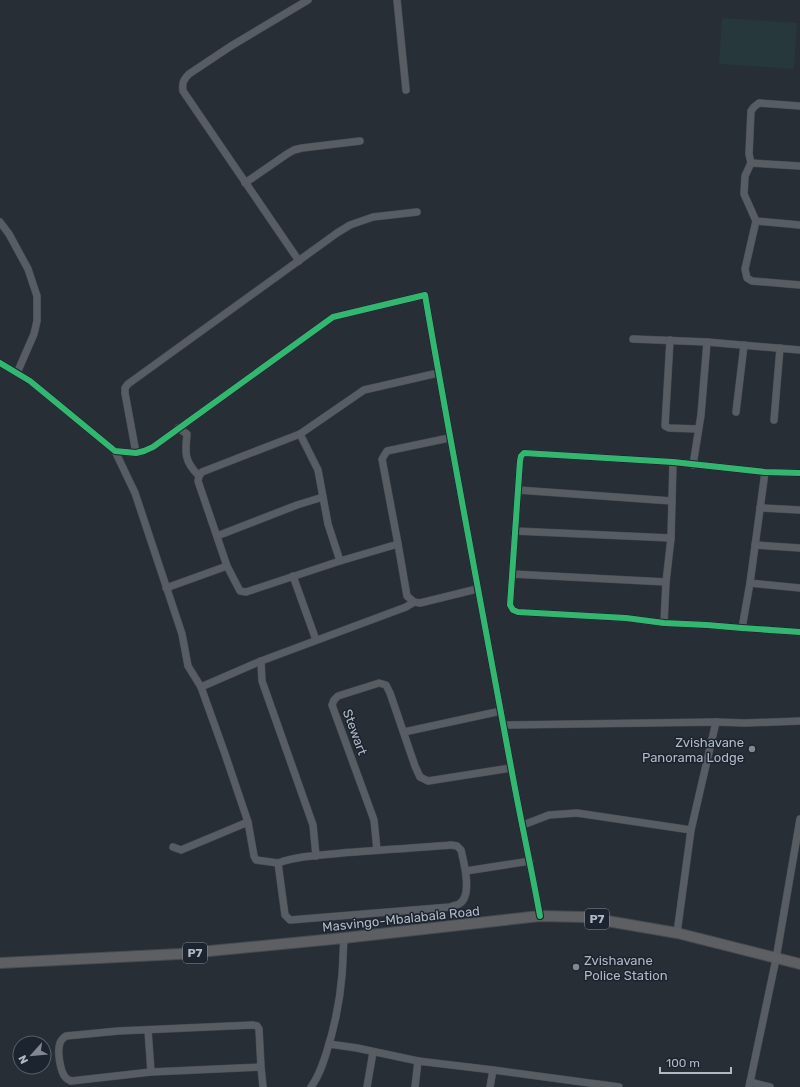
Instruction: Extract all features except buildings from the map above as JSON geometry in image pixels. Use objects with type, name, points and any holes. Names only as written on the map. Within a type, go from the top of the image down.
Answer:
[{"type":"highway","name":"Masvingo-Mbalabala Road","points":[[0,963],[179,954],[344,938],[540,916],[584,917],[677,933],[800,964]]},
{"type":"street","points":[[299,261],[183,92],[182,83],[189,74],[231,46],[308,0]]},
{"type":"street","points":[[397,0],[406,90]]},
{"type":"street","points":[[800,106],[759,104],[751,110],[748,154],[751,163],[745,176],[744,194],[756,221],[746,270],[747,278],[752,281],[800,285]]},
{"type":"street","points":[[245,183],[294,150],[360,141]]},
{"type":"street","points":[[751,163],[800,166]]},
{"type":"street","points":[[136,452],[125,393],[125,388],[128,384],[350,225],[373,217],[417,212]]},
{"type":"street","points":[[756,221],[800,225]]},
{"type":"street","points":[[0,222],[9,234],[28,269],[37,296],[37,321],[34,334],[17,373]]},
{"type":"street","points":[[115,451],[136,452],[154,447],[178,428],[333,317],[425,295],[449,438],[540,916]]},
{"type":"street","points":[[633,339],[707,342],[800,350]]},
{"type":"street","points":[[670,340],[665,426],[669,428],[698,429]]},
{"type":"street","points":[[693,464],[701,415],[707,342]]},
{"type":"street","points":[[736,412],[744,345]]},
{"type":"street","points":[[774,420],[780,348]]},
{"type":"street","points":[[0,363],[30,381],[115,451],[134,493],[182,634],[188,666],[201,687],[248,822],[256,860],[278,863],[285,860],[316,856],[451,845],[457,846],[462,850],[466,871],[466,895],[459,904],[450,907],[290,920],[285,915],[283,908],[278,863]]},
{"type":"street","points":[[398,544],[340,561],[246,592],[240,591],[227,566],[198,481],[199,476],[202,472],[300,434],[364,390],[438,373]]},
{"type":"street","points":[[178,428],[187,434],[185,453],[192,468],[199,476]]},
{"type":"street","points":[[300,434],[318,470],[328,524],[340,561]]},
{"type":"street","points":[[449,438],[387,451],[383,455],[382,459],[407,596],[414,602],[420,603],[478,589]]},
{"type":"street","points":[[800,473],[765,472],[673,462],[524,453],[520,460],[510,605],[513,610],[518,612],[626,618],[664,623],[800,632]]},
{"type":"street","points":[[664,623],[670,538],[673,462]]},
{"type":"street","points":[[742,628],[750,583],[765,472]]},
{"type":"street","points":[[518,490],[672,501]]},
{"type":"street","points":[[217,536],[297,505],[323,497]]},
{"type":"street","points":[[760,508],[800,510]]},
{"type":"street","points":[[515,531],[670,538]]},
{"type":"street","points":[[755,545],[800,548]]},
{"type":"street","points":[[166,588],[227,566]]},
{"type":"street","points":[[512,574],[666,582]]},
{"type":"street","points":[[293,576],[316,640]]},
{"type":"street","points":[[750,583],[800,588]]},
{"type":"street","points":[[201,687],[260,661],[406,607],[414,602]]},
{"type":"street","points":[[260,661],[262,681],[314,825],[316,856]]},
{"type":"street","name":"Stewart","points":[[377,850],[374,820],[332,705],[334,700],[338,696],[379,683],[386,685],[404,732]]},
{"type":"street","points":[[501,711],[404,732],[420,777],[428,781],[511,768]]},
{"type":"street","points":[[504,725],[716,722],[745,723],[800,721]]},
{"type":"street","points":[[677,933],[691,830],[716,722]]},
{"type":"street","points":[[523,825],[549,815],[577,813],[691,830]]},
{"type":"street","points":[[770,1087],[750,1085],[776,959],[800,819]]},
{"type":"street","points":[[173,847],[181,850],[248,822]]},
{"type":"street","points":[[466,871],[530,861]]},
{"type":"street","points":[[311,1087],[318,1078],[329,1044],[340,996],[344,938]]},
{"type":"street","points":[[261,1067],[151,1072],[71,1081],[65,1077],[62,1070],[59,1054],[60,1043],[66,1036],[118,1031],[253,1025],[257,1026],[259,1029],[263,1087]]},
{"type":"street","points":[[148,1030],[151,1072]]},
{"type":"street","points":[[329,1044],[357,1048],[418,1061],[619,1087]]},
{"type":"street","points":[[367,1087],[373,1052]]},
{"type":"street","points":[[415,1087],[418,1061]]},
{"type":"street","points":[[490,1087],[493,1070]]},
{"type":"street","points":[[85,1080],[91,1087]]},
{"type":"shaded area","points":[[722,18],[797,23],[794,69],[719,64]]},
{"type":"cycle path","points":[[0,363],[30,381],[115,451],[136,453],[153,447],[333,317],[425,295],[514,786],[540,916]]},
{"type":"cycle path","points":[[800,473],[765,472],[673,462],[524,453],[521,456],[520,461],[510,605],[513,610],[518,612],[626,618],[664,623],[800,632]]},
{"type":"place","name":"Zvishavane Panorama Lodge","points":[[752,749]]},
{"type":"place","name":"Zvishavane Police Station","points":[[576,967]]}]
